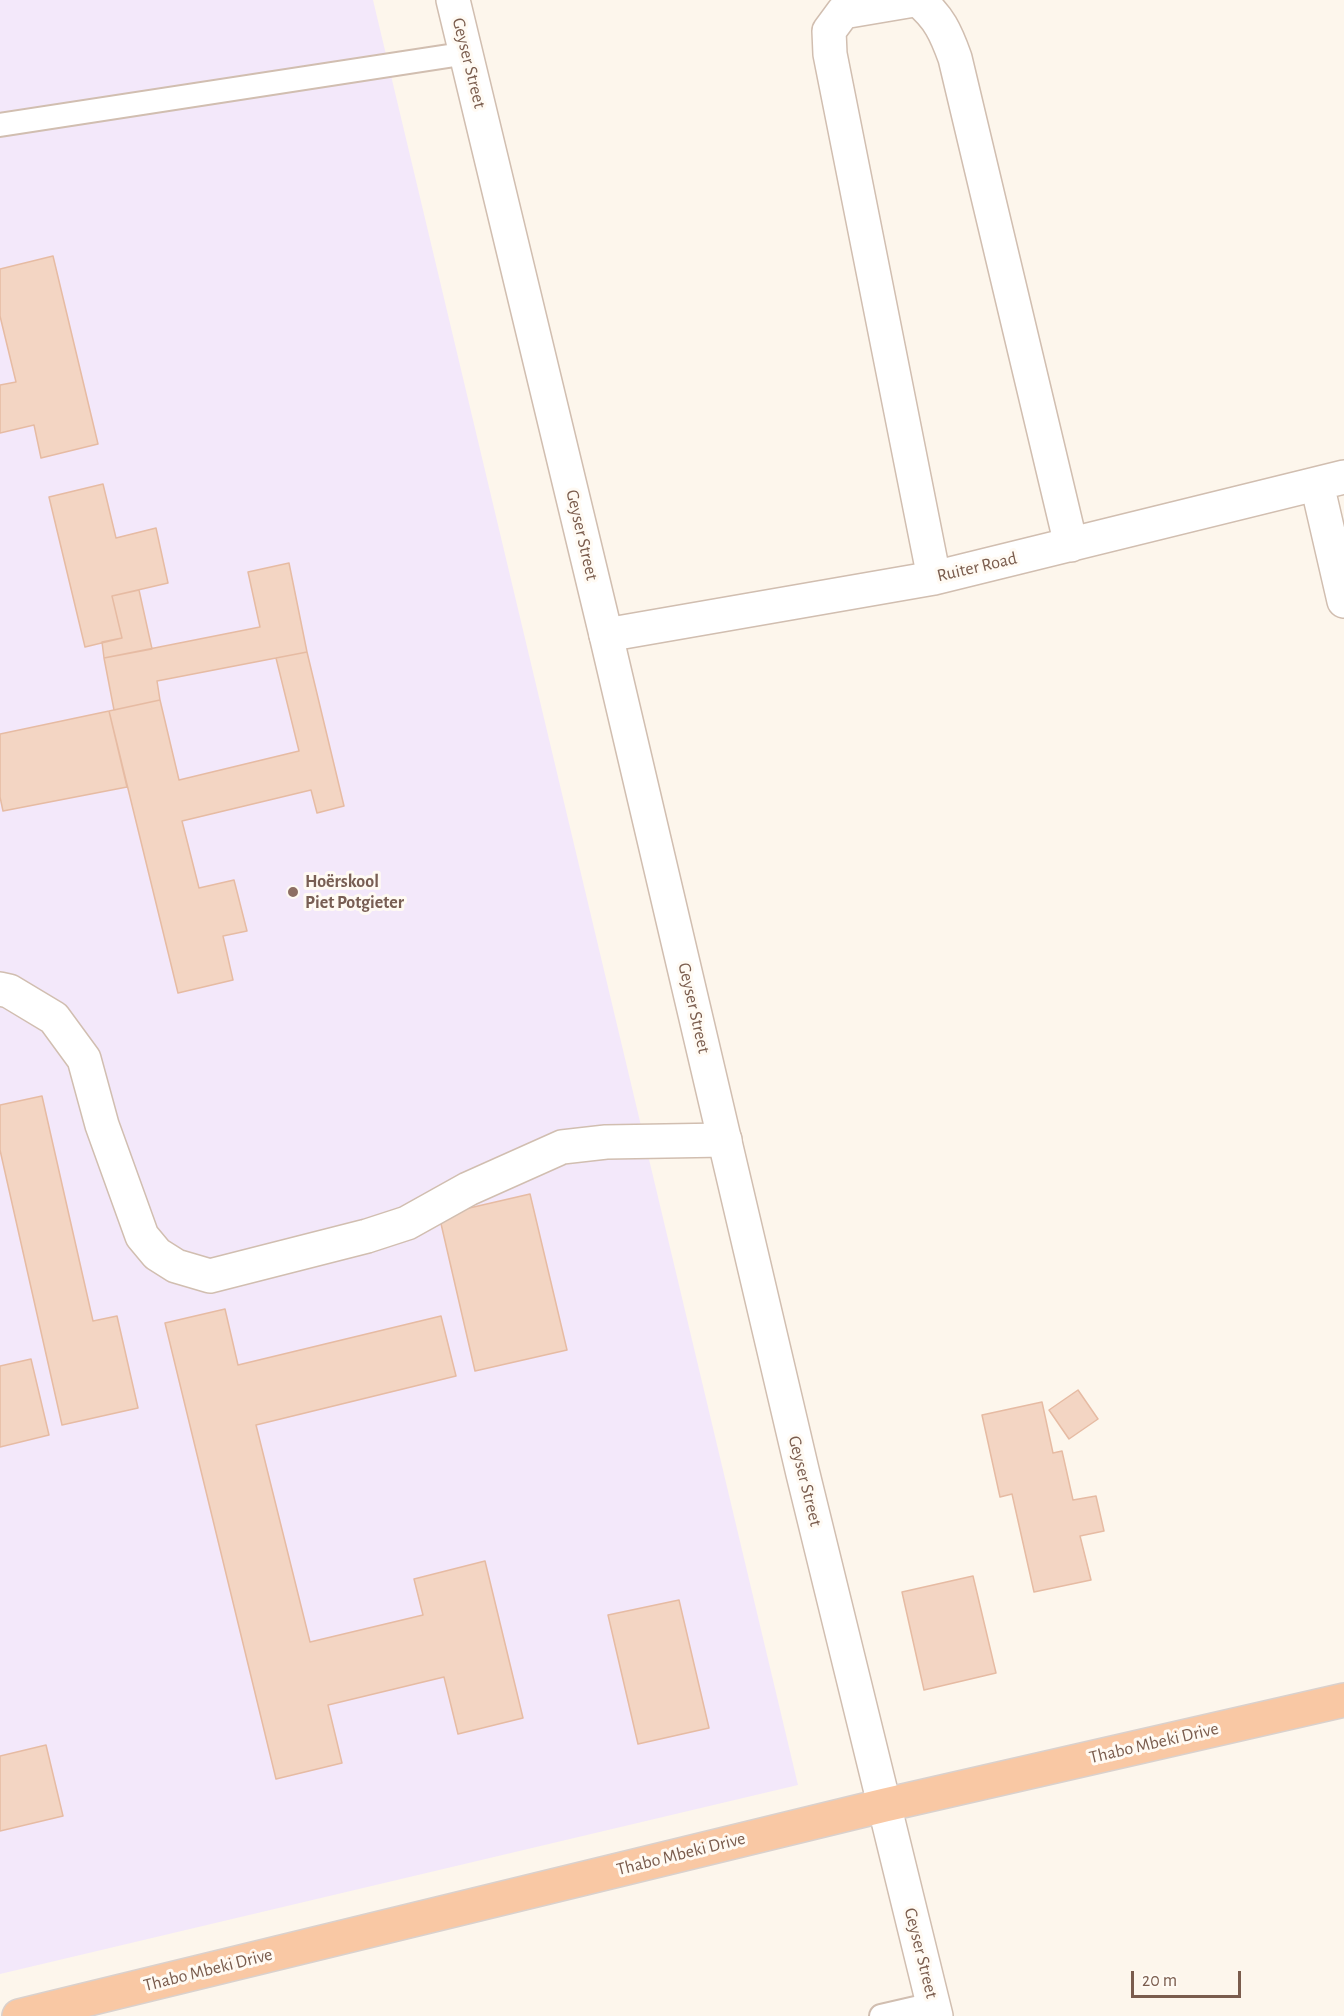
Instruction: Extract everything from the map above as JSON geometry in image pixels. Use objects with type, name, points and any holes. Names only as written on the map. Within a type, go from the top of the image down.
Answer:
[{"type":"highway","name":"Thabo Mbeki Drive","points":[[19,2016],[885,1805],[1344,1700]]},
{"type":"street","name":"Geyser Street","points":[[453,0],[468,53],[606,635],[802,1474],[935,2010]]},
{"type":"street","points":[[934,578],[830,54],[829,31],[843,12],[916,0],[931,10],[944,27],[955,58],[1071,544]]},
{"type":"street","points":[[1331,481],[1344,601]]},
{"type":"street","name":"Ruiter Road","points":[[606,635],[934,578],[1331,481]]},
{"type":"street","points":[[0,989],[9,991],[54,1018],[84,1059],[102,1125],[142,1236],[158,1254],[176,1266],[210,1276],[367,1236],[407,1222],[468,1189],[562,1147],[606,1142],[725,1140]]},
{"type":"lane","points":[[0,125],[468,53]]},
{"type":"lane","points":[[881,2016],[935,2010]]},
{"type":"shaded area","name":"Hoërskool Piet Potgieter","points":[[0,0],[373,0],[798,1785],[0,1974]]},
{"type":"building","points":[[53,256],[98,444],[41,458],[34,425],[0,433],[0,385],[16,382],[0,316],[0,269]]},
{"type":"building","points":[[103,484],[116,538],[156,528],[168,583],[112,596],[122,638],[85,647],[49,497]]},
{"type":"building","points":[[289,563],[307,652],[157,681],[160,700],[114,710],[104,658],[260,627],[248,572]]},
{"type":"building","points":[[139,590],[152,649],[104,658],[102,642],[122,638],[112,596]]},
{"type":"building","points":[[307,652],[344,806],[317,813],[311,790],[182,821],[199,888],[234,880],[247,931],[223,936],[233,980],[178,993],[109,711],[160,700],[179,780],[299,751],[276,658]]},
{"type":"building","points":[[109,711],[127,787],[3,811],[0,797],[0,734]]},
{"type":"building","points":[[42,1096],[93,1321],[117,1316],[138,1408],[62,1425],[0,1150],[0,1105]]},
{"type":"building","points":[[530,1194],[567,1350],[475,1371],[439,1215]]},
{"type":"building","points":[[225,1309],[238,1365],[441,1316],[456,1376],[256,1425],[310,1642],[423,1615],[414,1579],[485,1561],[523,1718],[458,1734],[444,1677],[328,1705],[342,1763],[276,1779],[165,1323]]},
{"type":"building","points":[[31,1359],[49,1435],[0,1447],[0,1366]]},
{"type":"building","points":[[1078,1390],[1098,1419],[1069,1439],[1049,1410]]},
{"type":"building","points":[[1042,1402],[1053,1453],[1062,1451],[1073,1500],[1096,1496],[1104,1531],[1080,1536],[1091,1580],[1034,1592],[1012,1494],[1000,1497],[982,1415]]},
{"type":"building","points":[[973,1576],[996,1673],[924,1690],[902,1592]]},
{"type":"building","points":[[679,1600],[709,1728],[638,1744],[608,1615]]},
{"type":"building","points":[[46,1745],[63,1816],[0,1831],[0,1756]]},
{"type":"place","name":"Hoërskool Piet Potgieter","points":[[293,892]]}]
